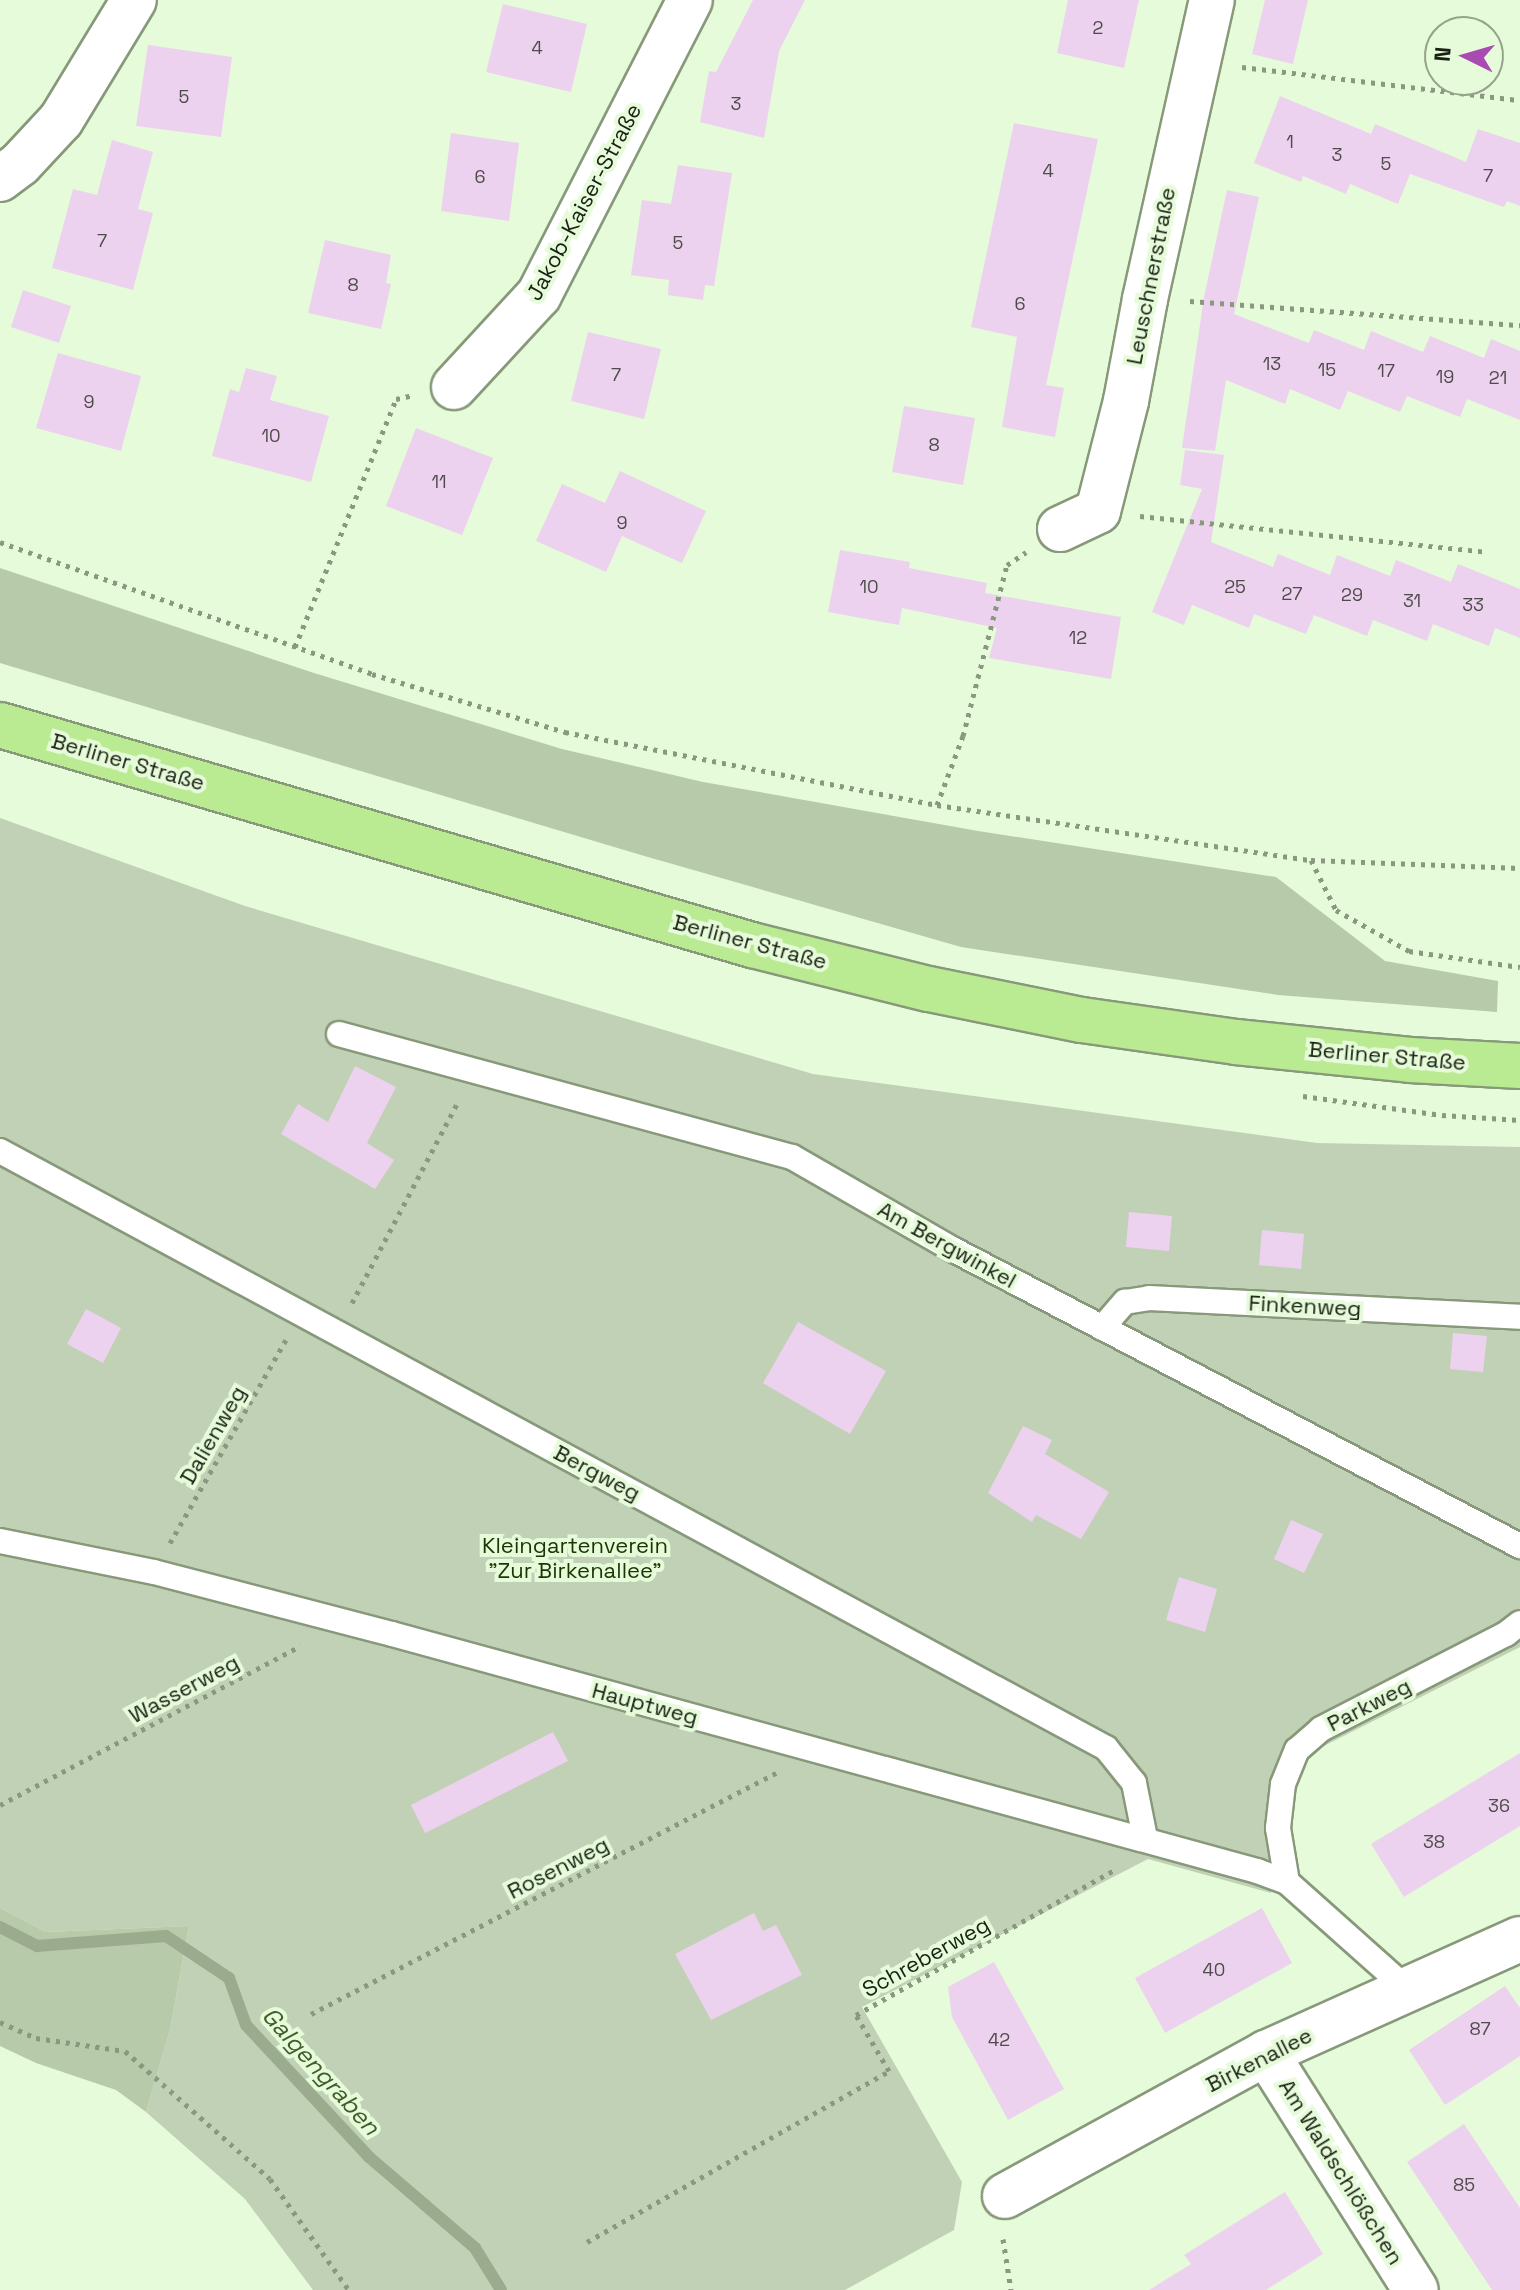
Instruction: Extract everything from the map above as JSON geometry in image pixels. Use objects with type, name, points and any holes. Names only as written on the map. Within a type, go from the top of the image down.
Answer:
[{"type":"highway","name":"Berliner Straße","points":[[0,725],[752,945],[929,989],[1082,1020],[1236,1042],[1410,1060],[1520,1066]]},
{"type":"street","points":[[0,179],[39,145],[61,120],[134,0]]},
{"type":"street","name":"Jakob-Kaiser-Straße","points":[[454,387],[539,295],[690,0]]},
{"type":"street","name":"Leuschnerstraße","points":[[1060,529],[1098,511],[1126,401],[1148,284],[1212,0]]},
{"type":"street","name":"Birkenallee","points":[[1004,2216],[1266,2053],[1520,1939]]},
{"type":"street","name":"Am Waldschlößchen","points":[[1266,2053],[1416,2290]]},
{"type":"lane","name":"Am Bergwinkel","points":[[339,1034],[792,1157],[954,1250],[1520,1546]]},
{"type":"lane","name":"Bergweg","points":[[0,1151],[1106,1748],[1134,1783],[1153,1840]]},
{"type":"lane","name":"Finkenweg","points":[[1102,1328],[1125,1302],[1149,1298],[1520,1317]]},
{"type":"lane","name":"Hauptweg","points":[[0,1541],[154,1572],[1153,1840],[1287,1882]]},
{"type":"lane","name":"Parkweg","points":[[1287,1882],[1278,1828],[1283,1784],[1297,1750],[1321,1729],[1506,1634],[1520,1623]]},
{"type":"lane","points":[[1287,1882],[1407,1989]]},
{"type":"path","points":[[1233,66],[1520,100]]},
{"type":"path","name":"Leuschnerstraße","points":[[1184,301],[1520,325]]},
{"type":"path","points":[[295,647],[396,399]]},
{"type":"path","points":[[1131,515],[1487,552]]},
{"type":"path","points":[[937,805],[963,736],[1007,565],[1060,529]]},
{"type":"path","points":[[0,542],[295,647],[565,732],[937,805],[1311,860],[1520,868]]},
{"type":"path","points":[[1311,860],[1336,910],[1409,951],[1520,967]]},
{"type":"path","points":[[336,1333],[475,1070]]},
{"type":"path","name":"Dalienweg","points":[[154,1572],[301,1313]]},
{"type":"path","name":"Wasserweg","points":[[0,1805],[303,1644]]},
{"type":"path","name":"Rosenweg","points":[[311,2014],[819,1751]]},
{"type":"path","name":"Schreberweg","points":[[587,2242],[889,2071],[856,2015],[1153,1840]]},
{"type":"path","points":[[0,2022],[36,2038],[125,2051],[270,2179],[349,2290]]},
{"type":"path","points":[[1004,2216],[1011,2290]]},
{"type":"green space","points":[[0,568],[314,673],[562,749],[703,782],[978,831],[1276,877],[1385,961],[1498,981],[1497,1012],[1278,995],[961,947],[641,855],[0,663]]},
{"type":"green space","name":"Kleingartenverein \"Zur Birkenallee\"","points":[[0,818],[245,906],[813,1074],[1317,1143],[1520,1147],[1520,1647],[1302,1757],[1271,1893],[1148,1859],[862,2007],[962,2182],[954,2230],[845,2290],[313,2290],[245,2199],[146,2112],[170,2030],[189,1926],[46,1932],[0,1908]]},
{"type":"green space","points":[[0,1908],[46,1932],[189,1926],[170,2030],[146,2112],[116,2090],[36,2063],[0,2046]]},
{"type":"building","points":[[753,0],[805,0],[779,51],[764,138],[700,122],[709,71],[716,72]]},
{"type":"building","points":[[1068,0],[1139,0],[1124,68],[1057,53]]},
{"type":"building","points":[[1265,0],[1308,0],[1293,64],[1252,54]]},
{"type":"building","points":[[503,4],[587,24],[571,92],[486,72]]},
{"type":"building","points":[[148,45],[232,57],[221,137],[136,126]]},
{"type":"building","points":[[1280,96],[1371,134],[1375,124],[1466,162],[1478,129],[1520,143],[1520,206],[1507,201],[1504,207],[1410,174],[1398,204],[1350,184],[1346,194],[1303,176],[1301,182],[1254,163]]},
{"type":"building","points":[[1014,123],[1098,139],[1046,385],[1064,388],[1055,437],[1002,427],[1017,337],[971,327]]},
{"type":"building","points":[[451,133],[519,143],[509,221],[441,211]]},
{"type":"building","points":[[112,140],[153,152],[138,209],[153,213],[133,290],[52,268],[73,189],[97,195]]},
{"type":"building","points":[[678,165],[732,173],[714,286],[705,285],[703,300],[668,295],[669,280],[631,275],[642,200],[671,204]]},
{"type":"building","points":[[1227,190],[1259,197],[1234,314],[1309,343],[1314,330],[1364,350],[1371,331],[1423,352],[1430,336],[1484,358],[1491,339],[1520,351],[1520,420],[1467,399],[1460,417],[1407,396],[1400,412],[1348,391],[1340,410],[1290,389],[1285,404],[1226,380],[1215,451],[1182,448],[1204,297]]},
{"type":"building","points":[[325,240],[391,255],[386,283],[391,284],[381,329],[308,313]]},
{"type":"building","points":[[23,290],[71,306],[59,343],[11,327]]},
{"type":"building","points":[[588,332],[661,349],[644,419],[571,401]]},
{"type":"building","points":[[58,353],[141,376],[121,451],[36,428]]},
{"type":"building","points":[[246,368],[277,376],[270,400],[329,416],[311,482],[212,456],[230,389],[239,392]]},
{"type":"building","points":[[904,406],[975,418],[963,485],[892,472]]},
{"type":"building","points":[[416,428],[493,458],[462,535],[386,506]]},
{"type":"building","points":[[1185,450],[1224,455],[1211,542],[1273,567],[1278,554],[1330,575],[1337,555],[1390,576],[1396,560],[1451,582],[1458,564],[1520,589],[1520,638],[1495,628],[1489,646],[1433,624],[1427,641],[1373,620],[1367,636],[1314,615],[1306,634],[1254,614],[1249,628],[1192,605],[1184,625],[1152,612],[1202,489],[1180,485]]},
{"type":"building","points":[[620,471],[706,511],[682,563],[622,536],[606,572],[536,541],[562,484],[605,503]]},
{"type":"building","points":[[840,550],[910,562],[909,568],[987,583],[985,593],[1121,617],[1111,679],[989,658],[997,628],[902,608],[899,625],[828,612]]},
{"type":"building","points":[[355,1066],[396,1087],[367,1143],[394,1160],[375,1189],[281,1134],[298,1104],[328,1122]]},
{"type":"building","points":[[1129,1212],[1172,1216],[1169,1251],[1126,1247]]},
{"type":"building","points":[[1262,1230],[1304,1234],[1301,1269],[1259,1265]]},
{"type":"building","points":[[86,1309],[121,1328],[103,1363],[67,1344]]},
{"type":"building","points":[[798,1322],[886,1371],[850,1434],[763,1383]]},
{"type":"building","points":[[1453,1333],[1487,1336],[1483,1372],[1450,1369]]},
{"type":"building","points":[[1023,1426],[1052,1440],[1045,1454],[1109,1492],[1081,1539],[1036,1515],[1032,1522],[988,1493]]},
{"type":"building","points":[[1291,1520],[1323,1534],[1304,1573],[1274,1559]]},
{"type":"building","points":[[1179,1577],[1217,1589],[1205,1632],[1166,1620]]},
{"type":"building","points":[[553,1732],[568,1761],[425,1833],[411,1805]]},
{"type":"building","points":[[1520,1753],[1520,1826],[1404,1897],[1371,1844]]},
{"type":"building","points":[[1262,1908],[1292,1963],[1165,2033],[1135,1978]]},
{"type":"building","points":[[754,1913],[763,1931],[776,1925],[802,1975],[711,2020],[675,1954]]},
{"type":"building","points":[[994,1962],[1064,2089],[1008,2120],[952,2017],[948,1987]]},
{"type":"building","points":[[1505,1986],[1520,2008],[1520,2056],[1445,2105],[1409,2050]]},
{"type":"building","points":[[1464,2124],[1520,2208],[1520,2290],[1492,2290],[1407,2162]]},
{"type":"building","points":[[1285,2192],[1323,2254],[1266,2290],[1149,2290],[1191,2264],[1184,2255]]},
{"type":"waterway","name":"Galgengraben","points":[[0,1927],[37,1946],[166,1936],[229,1978],[246,2025],[369,2157],[475,2248],[501,2290]]}]
